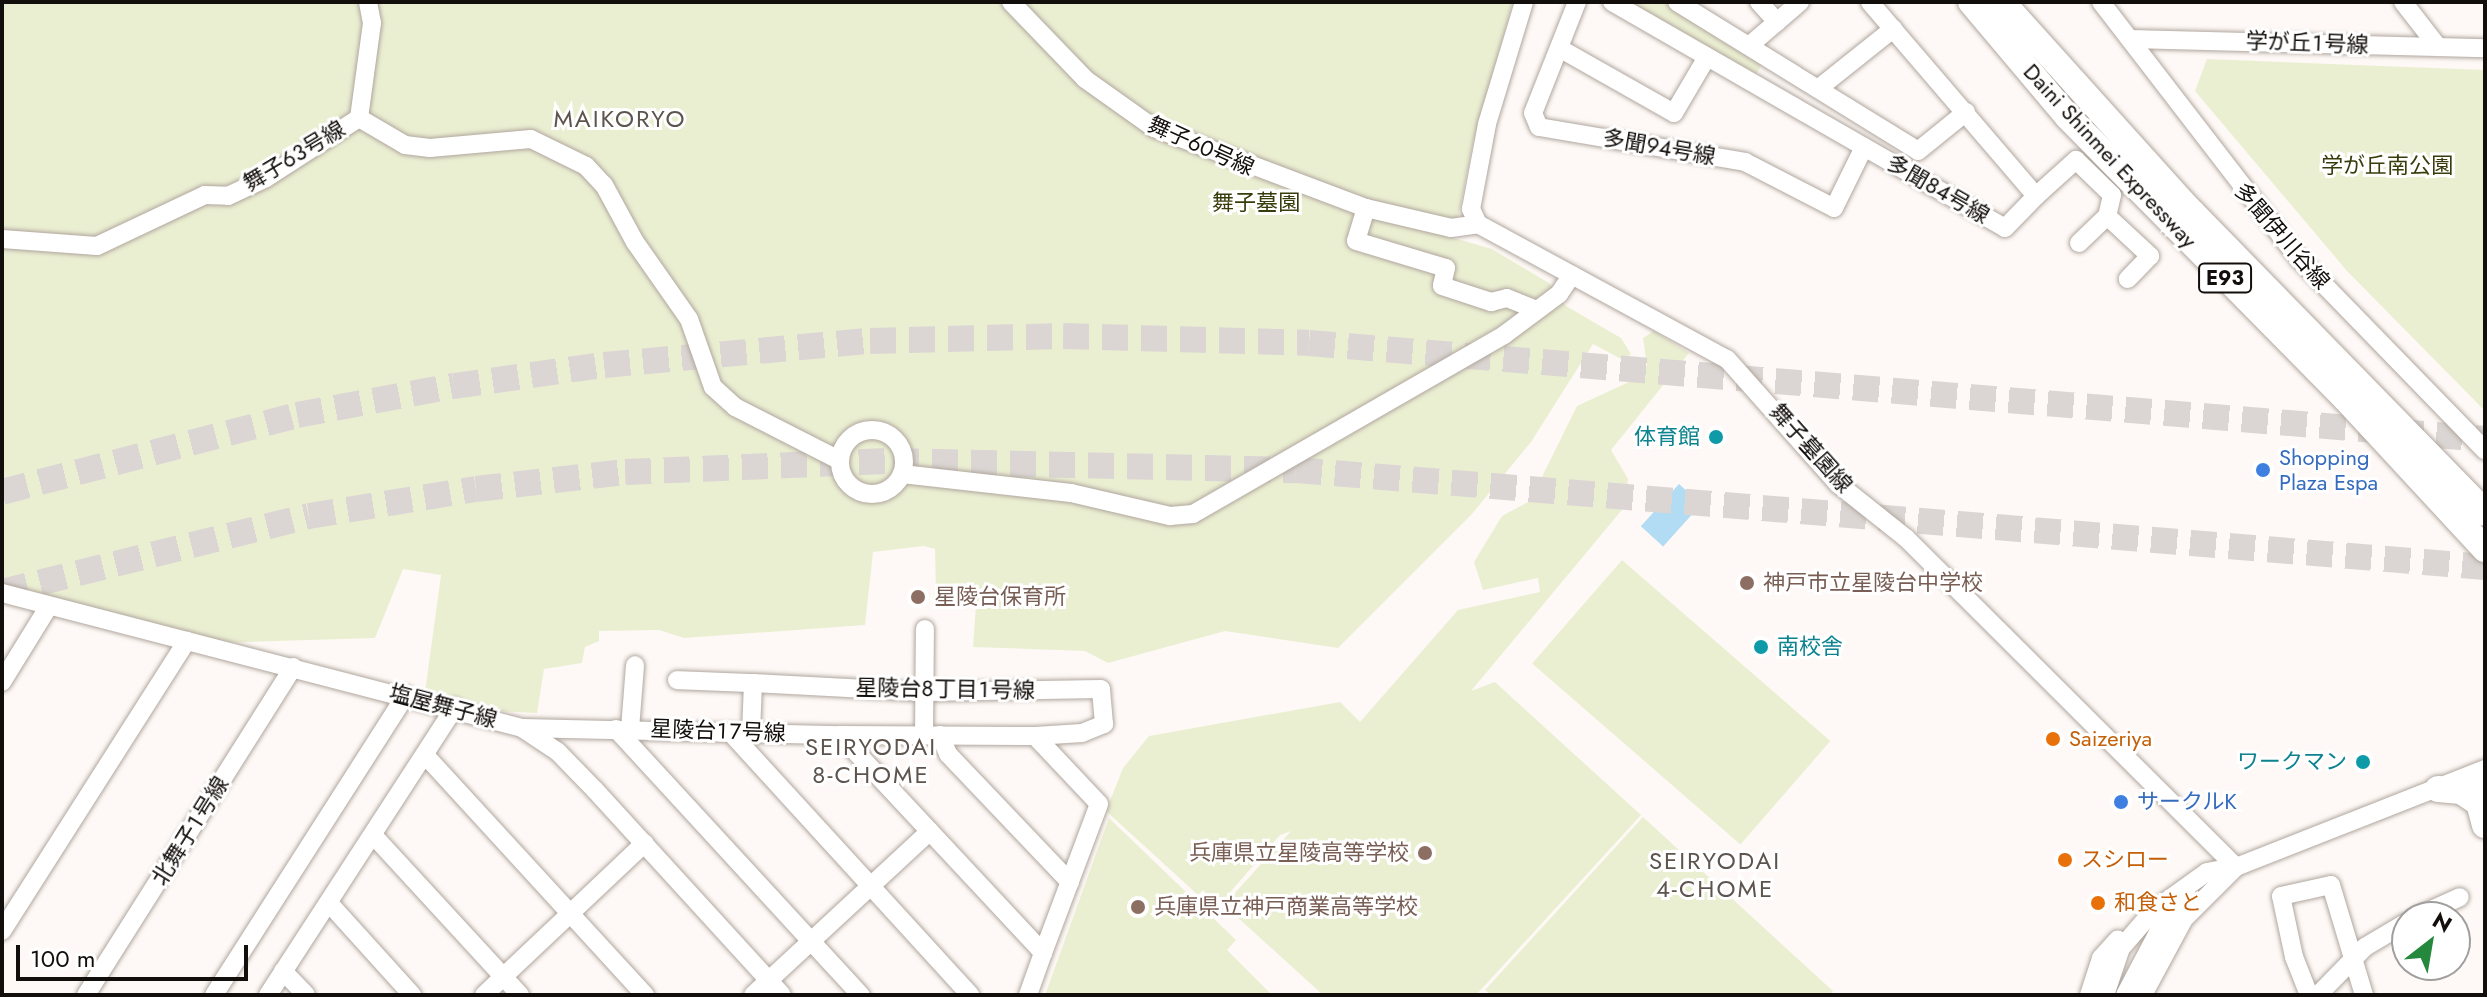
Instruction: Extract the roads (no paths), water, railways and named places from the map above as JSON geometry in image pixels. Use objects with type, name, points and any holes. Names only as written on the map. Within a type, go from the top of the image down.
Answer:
[{"type":"highway","name":"Daini Shinmei Expressway","points":[[1971,2],[2068,117],[2485,549]]},
{"type":"highway","name":"Daini Shinmei Expressway","points":[[2002,2],[2160,180],[2485,513]]},
{"type":"highway","points":[[2438,789],[2480,790]]},
{"type":"street","points":[[368,2],[372,23],[359,118],[405,145],[430,148],[531,139],[586,166],[604,185],[635,242],[689,319],[713,387],[735,407],[839,460]]},
{"type":"street","name":"舞子６０号線","points":[[1011,2],[1085,79],[1154,128],[1255,171],[1366,208],[1451,228],[1478,224]]},
{"type":"street","points":[[1478,224],[1471,209],[1487,124],[1524,2]]},
{"type":"street","name":"多聞９４号線","points":[[1577,2],[1533,113],[1539,127],[1745,162],[1834,208],[1864,147]]},
{"type":"street","name":"多聞８４号線","points":[[1612,2],[2005,228],[2036,196]]},
{"type":"street","points":[[1677,2],[1918,151],[1966,112]]},
{"type":"street","points":[[1759,2],[1777,22]]},
{"type":"street","points":[[1750,45],[1800,2]]},
{"type":"street","points":[[1870,2],[2036,196],[2076,160],[2112,195],[2107,216],[2079,243]]},
{"type":"street","name":"多聞伊川谷線","points":[[2101,2],[2299,259],[2485,450]]},
{"type":"street","points":[[2403,2],[2438,47]]},
{"type":"street","points":[[1819,88],[1893,29]]},
{"type":"street","name":"学が丘１号線","points":[[2130,39],[2485,48]]},
{"type":"street","points":[[1559,48],[1674,113],[1707,57]]},
{"type":"street","name":"舞子６３号線","points":[[2,239],[97,246],[205,195],[228,196],[266,178],[359,118]]},
{"type":"street","points":[[1366,208],[1356,241],[1446,268],[1442,286],[1491,302],[1507,298],[1537,310]]},
{"type":"street","points":[[2107,216],[2150,256],[2128,279]]},
{"type":"street","name":"舞子墓園線","points":[[1478,224],[1727,359],[1757,387],[1838,484],[1906,538],[2229,872]]},
{"type":"street","points":[[902,474],[1071,493],[1170,516],[1193,514],[1349,427],[1537,310],[1559,294],[1572,275]]},
{"type":"street","points":[[882,430],[901,448],[902,474],[883,492],[865,493],[843,478],[839,460],[853,435],[882,430]]},
{"type":"street","name":"塩屋舞子線","points":[[2,593],[455,707],[522,728],[558,752],[782,995]]},
{"type":"street","points":[[2,682],[49,606]]},
{"type":"street","points":[[925,629],[923,692],[932,735],[1070,882]]},
{"type":"street","points":[[2,931],[187,641]]},
{"type":"street","points":[[635,665],[623,729],[861,995]]},
{"type":"street","name":"北舞子１号線","points":[[86,995],[293,667]]},
{"type":"street","name":"星陵台８丁目１号線","points":[[677,680],[923,692],[1101,689],[1104,724]]},
{"type":"street","points":[[751,732],[753,683]]},
{"type":"street","points":[[214,995],[406,695]]},
{"type":"street","points":[[268,995],[455,707]]},
{"type":"street","name":"星陵台１７号線","points":[[522,728],[1035,736],[1082,733],[1104,724]]},
{"type":"street","points":[[730,732],[970,995]]},
{"type":"street","points":[[840,735],[1043,953]]},
{"type":"street","points":[[1028,995],[1099,804],[1035,736]]},
{"type":"street","points":[[425,755],[645,995]]},
{"type":"street","points":[[2105,995],[2121,948],[2207,872],[2229,872],[2438,789]]},
{"type":"street","points":[[753,995],[930,831]]},
{"type":"street","points":[[373,835],[520,995]]},
{"type":"street","points":[[484,995],[645,843]]},
{"type":"street","points":[[2143,995],[2176,930],[2229,872]]},
{"type":"street","points":[[2309,995],[2294,957],[2281,896],[2331,885],[2364,995]]},
{"type":"street","points":[[2451,901],[2460,897]]},
{"type":"street","points":[[329,903],[412,995]]},
{"type":"street","points":[[2089,995],[2101,958],[2162,912]]},
{"type":"street","points":[[2125,995],[2162,912]]},
{"type":"street","points":[[2318,995],[2354,960],[2391,933]]},
{"type":"street","points":[[283,971],[306,995]]},
{"type":"water","points":[[1679,484],[1701,504],[1663,546],[1641,526]]},
{"type":"tunnel","points":[[2,492],[297,415],[454,386],[604,365],[870,341],[1063,336],[1309,343],[2485,439]]},
{"type":"tunnel","points":[[2,592],[309,516],[476,489],[625,472],[893,461],[1296,470],[2485,567]]},
{"type":"place","name":"体育館","points":[[1716,437]]},
{"type":"place","name":"Shopping Plaza Espa","points":[[2263,470]]},
{"type":"place","name":"神戸市立星陵台中学校","points":[[1747,583]]},
{"type":"place","name":"星陵台保育所","points":[[918,597]]},
{"type":"place","name":"南校舎","points":[[1761,647]]},
{"type":"place","name":"Saizeriya","points":[[2053,739]]},
{"type":"place","name":"ワークマン","points":[[2363,762]]},
{"type":"place","name":"サークルK","points":[[2121,802]]},
{"type":"place","name":"兵庫県立星陵高等学校","points":[[1425,853]]},
{"type":"place","name":"スシロー","points":[[2065,860]]},
{"type":"place","name":"和食さと","points":[[2098,903]]},
{"type":"place","name":"兵庫県立神戸商業高等学校","points":[[1138,907]]},
{"type":"district","name":"MAIKORYO","points":[[620,119]]},
{"type":"district","name":"SEIRYODAI 8-CHOME","points":[[871,761]]},
{"type":"district","name":"SEIRYODAI 4-CHOME","points":[[1715,875]]},
{"type":"park label","name":"学が丘南公園","points":[[2387,166]]},
{"type":"park label","name":"舞子墓園","points":[[1256,203]]}]
